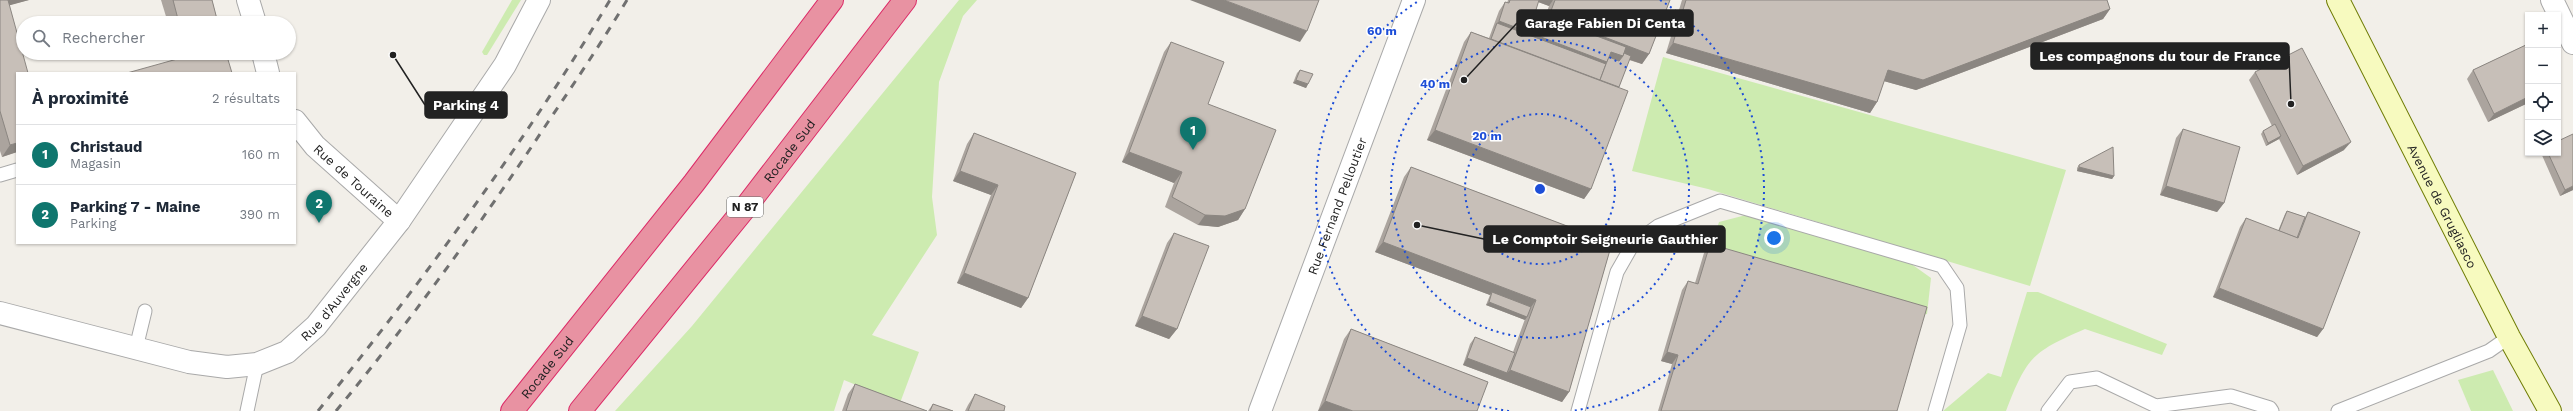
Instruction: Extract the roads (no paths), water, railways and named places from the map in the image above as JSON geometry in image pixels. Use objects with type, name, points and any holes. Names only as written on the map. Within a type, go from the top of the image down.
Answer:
[{"type":"highway","name":"Rocade Sud","points":[[512,411],[694,183],[832,0]]},
{"type":"highway","name":"Rocade Sud","points":[[580,411],[745,208],[905,0]]},
{"type":"main road","name":"Avenue de Grugliasco","points":[[2338,0],[2509,337],[2550,411]]},
{"type":"street","points":[[248,0],[253,16]]},
{"type":"street","name":"Rue d'Auvergne","points":[[0,313],[189,362],[227,367],[257,364],[287,352],[316,326],[400,221],[505,65],[539,0]]},
{"type":"street","name":"Rue Fernand Pelloutier","points":[[1260,411],[1414,0]]},
{"type":"street","points":[[2552,0],[2573,43]]},
{"type":"street","points":[[265,60],[268,72]]},
{"type":"street","name":"Rue de Touraine","points":[[296,122],[314,146],[400,221]]},
{"type":"lane","points":[[0,175],[16,170]]},
{"type":"lane","points":[[1578,411],[1617,272],[1633,244],[1658,226],[1720,201],[1942,266],[1957,288],[1960,325],[1935,411]]},
{"type":"lane","points":[[136,348],[146,311]]},
{"type":"lane","points":[[2338,411],[2489,351],[2509,337]]},
{"type":"lane","points":[[247,411],[257,364]]},
{"type":"lane","points":[[2048,411],[2070,382],[2096,378],[2156,406],[2231,396],[2270,408],[2272,411]]},
{"type":"railway","points":[[318,411],[396,312],[508,159],[543,107],[610,0]]},
{"type":"railway","points":[[336,411],[392,341],[472,233],[578,77],[627,0]]},
{"type":"place","name":"Parking 4","points":[[393,55]]},
{"type":"place","name":"Garage Fabien Di Centa","points":[[1464,80]]},
{"type":"place","name":"Les compagnons du tour de France","points":[[2291,104]]},
{"type":"place","name":"Christaud","points":[[1193,150]]},
{"type":"place","name":"Parking 7 - Maine","points":[[319,223]]},
{"type":"place","name":"Le Comptoir Seigneurie Gauthier","points":[[1417,225]]}]
